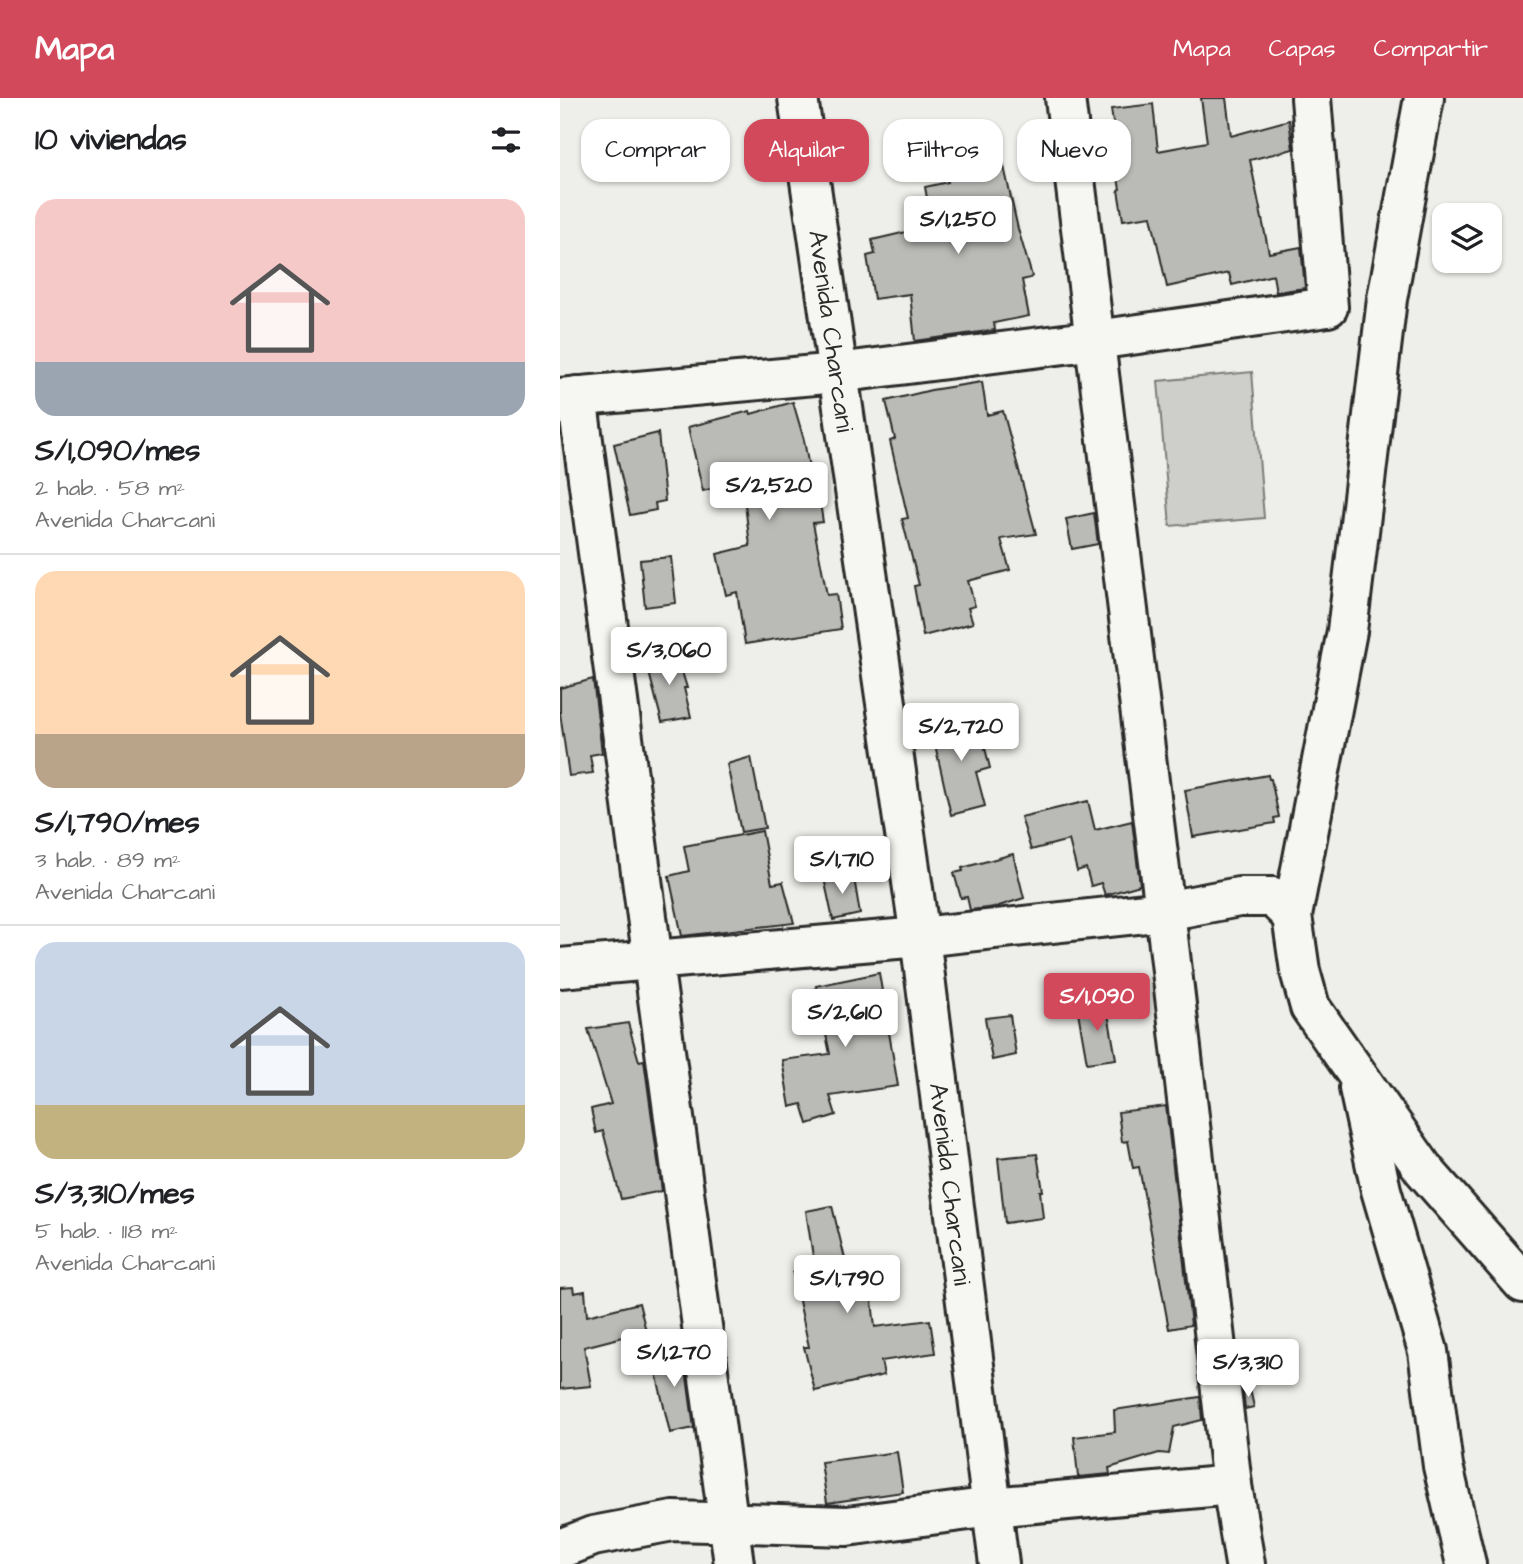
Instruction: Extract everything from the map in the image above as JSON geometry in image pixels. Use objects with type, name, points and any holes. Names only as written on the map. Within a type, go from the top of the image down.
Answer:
[{"type":"street","name":"Avenida Charcani","points":[[798,98],[920,937],[999,1564]]},
{"type":"street","points":[[1065,98],[1165,911],[1232,1486],[1245,1564]]},
{"type":"street","points":[[734,1564],[652,959],[568,397],[837,373],[1328,307],[1311,98]]},
{"type":"street","points":[[1424,98],[1387,299],[1347,631],[1292,916],[1300,971],[1310,1007],[1424,1170],[1523,1283]]},
{"type":"street","points":[[560,968],[920,937],[1165,911],[1239,897],[1273,897],[1292,916]]},
{"type":"street","points":[[1355,1072],[1381,1190],[1428,1351],[1443,1466],[1466,1564]]},
{"type":"street","points":[[560,1549],[593,1535],[673,1521],[847,1526],[992,1507],[1232,1486]]},
{"type":"shaded area","points":[[1252,372],[1264,518],[1170,526],[1158,381]]},
{"type":"building","points":[[1201,98],[1226,98],[1231,136],[1289,120],[1293,149],[1250,160],[1269,253],[1301,247],[1305,288],[1276,292],[1273,275],[1232,285],[1229,273],[1167,287],[1151,216],[1123,220],[1118,190],[1119,182],[1131,182],[1131,119],[1112,119],[1111,109],[1153,104],[1158,151],[1207,142]]},
{"type":"building","points":[[1003,162],[1032,276],[1022,280],[1029,316],[994,323],[995,330],[915,341],[910,294],[874,299],[867,256],[875,254],[872,240],[932,226],[925,187],[948,182],[1003,182]]},
{"type":"building","points":[[982,382],[987,415],[1003,411],[1036,534],[1001,539],[1010,570],[968,581],[975,606],[968,608],[973,623],[923,636],[914,586],[919,585],[902,519],[908,518],[890,441],[895,439],[886,401]]},
{"type":"building","points":[[793,402],[804,440],[814,496],[819,496],[823,522],[813,523],[827,595],[836,594],[841,629],[745,644],[737,592],[726,595],[717,554],[750,546],[744,496],[718,503],[714,488],[703,491],[688,427]]},
{"type":"building","points":[[658,433],[665,501],[655,503],[656,510],[630,515],[614,444]]},
{"type":"building","points":[[1094,513],[1098,544],[1072,549],[1066,519]]},
{"type":"building","points":[[671,557],[676,603],[645,607],[640,560]]},
{"type":"building","points":[[676,652],[687,688],[684,688],[691,717],[662,722],[646,661]]},
{"type":"building","points":[[593,679],[602,753],[590,755],[593,773],[569,776],[560,713],[560,688]]},
{"type":"building","points":[[977,716],[990,768],[976,772],[985,806],[951,815],[931,727]]},
{"type":"building","points":[[751,757],[765,828],[741,832],[727,764]]},
{"type":"building","points":[[1268,775],[1279,817],[1274,818],[1275,823],[1193,837],[1185,790]]},
{"type":"building","points":[[1088,801],[1095,830],[1132,821],[1140,885],[1105,895],[1101,883],[1091,886],[1086,868],[1077,871],[1069,840],[1031,850],[1021,817]]},
{"type":"building","points":[[762,831],[772,884],[783,882],[794,923],[682,936],[669,876],[689,871],[684,846]]},
{"type":"building","points":[[1013,854],[1024,898],[996,907],[970,910],[967,897],[961,898],[954,873],[963,871],[962,868]]},
{"type":"building","points":[[853,872],[860,914],[833,920],[824,878]]},
{"type":"building","points":[[879,973],[898,1086],[830,1096],[836,1115],[808,1124],[802,1104],[790,1107],[782,1060],[830,1054],[816,986]]},
{"type":"building","points":[[1106,1002],[1116,1059],[1087,1063],[1077,1006]]},
{"type":"building","points":[[1010,1015],[1016,1055],[992,1060],[985,1018]]},
{"type":"building","points":[[628,1023],[639,1061],[644,1060],[662,1191],[621,1199],[603,1131],[596,1133],[591,1109],[611,1104],[588,1029]]},
{"type":"building","points":[[1166,1106],[1191,1325],[1169,1329],[1139,1167],[1133,1168],[1128,1141],[1122,1142],[1118,1112]]},
{"type":"building","points":[[1037,1154],[1043,1191],[1040,1191],[1043,1218],[1005,1223],[998,1158]]},
{"type":"building","points":[[832,1206],[847,1267],[868,1266],[875,1327],[930,1320],[935,1353],[881,1361],[884,1375],[815,1391],[804,1347],[809,1347],[793,1273],[815,1270],[806,1211]]},
{"type":"building","points":[[573,1287],[574,1293],[585,1291],[587,1316],[639,1303],[646,1331],[584,1347],[591,1386],[560,1389],[560,1288]]},
{"type":"building","points":[[683,1348],[694,1428],[670,1433],[652,1355]]},
{"type":"building","points":[[1250,1389],[1254,1407],[1245,1409],[1243,1390]]},
{"type":"building","points":[[1200,1397],[1202,1420],[1174,1427],[1169,1454],[1159,1453],[1109,1468],[1110,1474],[1078,1477],[1074,1437],[1115,1432],[1114,1410]]},
{"type":"building","points":[[897,1452],[903,1492],[827,1503],[821,1462]]}]
